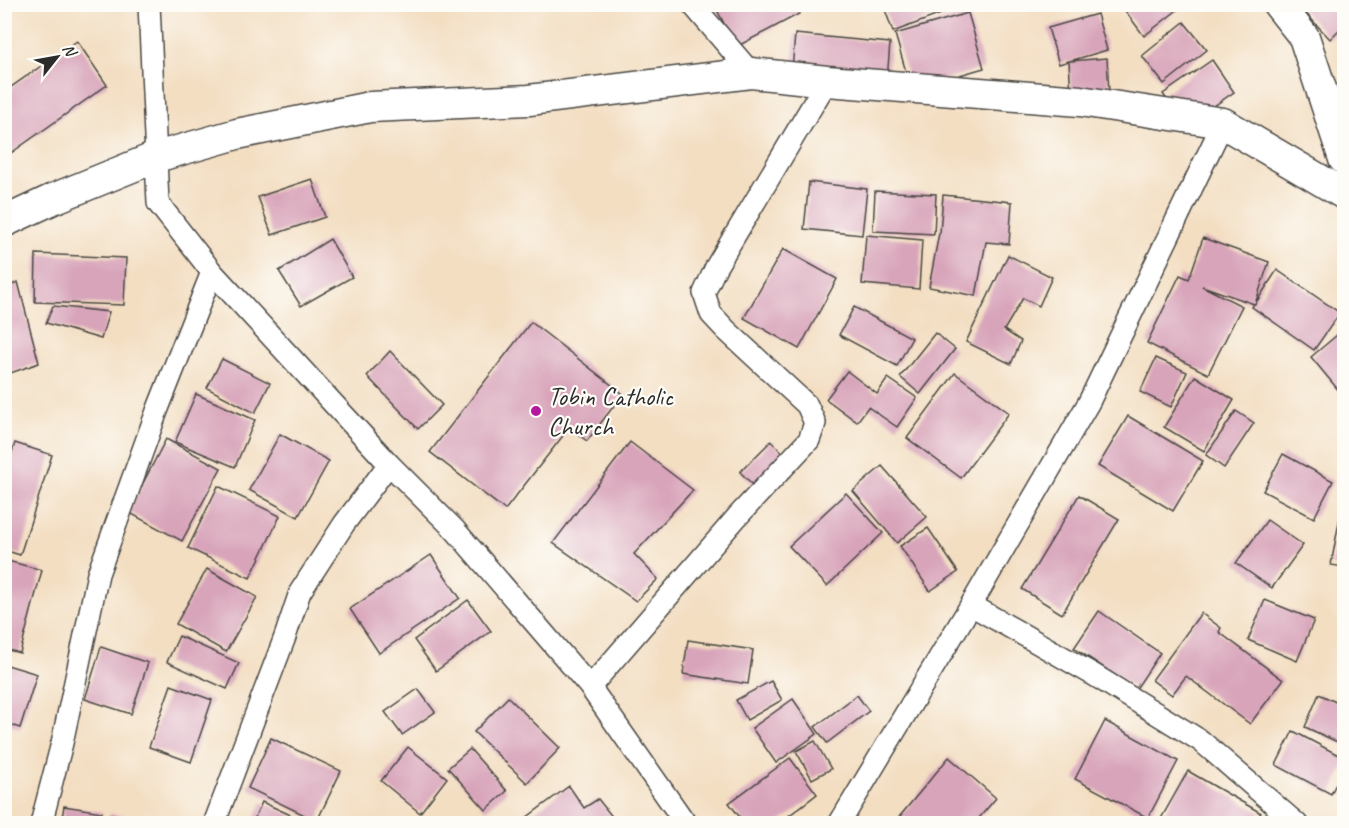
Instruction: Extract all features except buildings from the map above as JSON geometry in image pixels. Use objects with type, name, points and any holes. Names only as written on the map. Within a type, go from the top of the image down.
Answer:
[{"type":"main road","points":[[1278,4],[1304,37],[1344,159]]},
{"type":"main road","points":[[4,222],[53,199],[156,157],[237,134],[370,107],[529,100],[751,72],[827,81],[1080,101],[1223,123],[1344,194]]},
{"type":"street","points":[[149,4],[158,203],[212,272],[389,464],[455,530],[590,687],[686,824]]},
{"type":"street","points":[[692,4],[751,72]]},
{"type":"street","points":[[590,687],[737,517],[809,440],[815,423],[807,405],[718,322],[711,314],[704,294],[716,267],[827,81]]},
{"type":"street","points":[[839,824],[1089,402],[1223,123]]},
{"type":"street","points":[[41,824],[62,743],[98,574],[157,411],[212,272]]},
{"type":"street","points":[[214,824],[300,592],[344,524],[389,464]]},
{"type":"street","points":[[971,604],[1094,675],[1201,741],[1297,824]]},
{"type":"place","name":"Tobin Catholic Church","points":[[536,411]]}]
